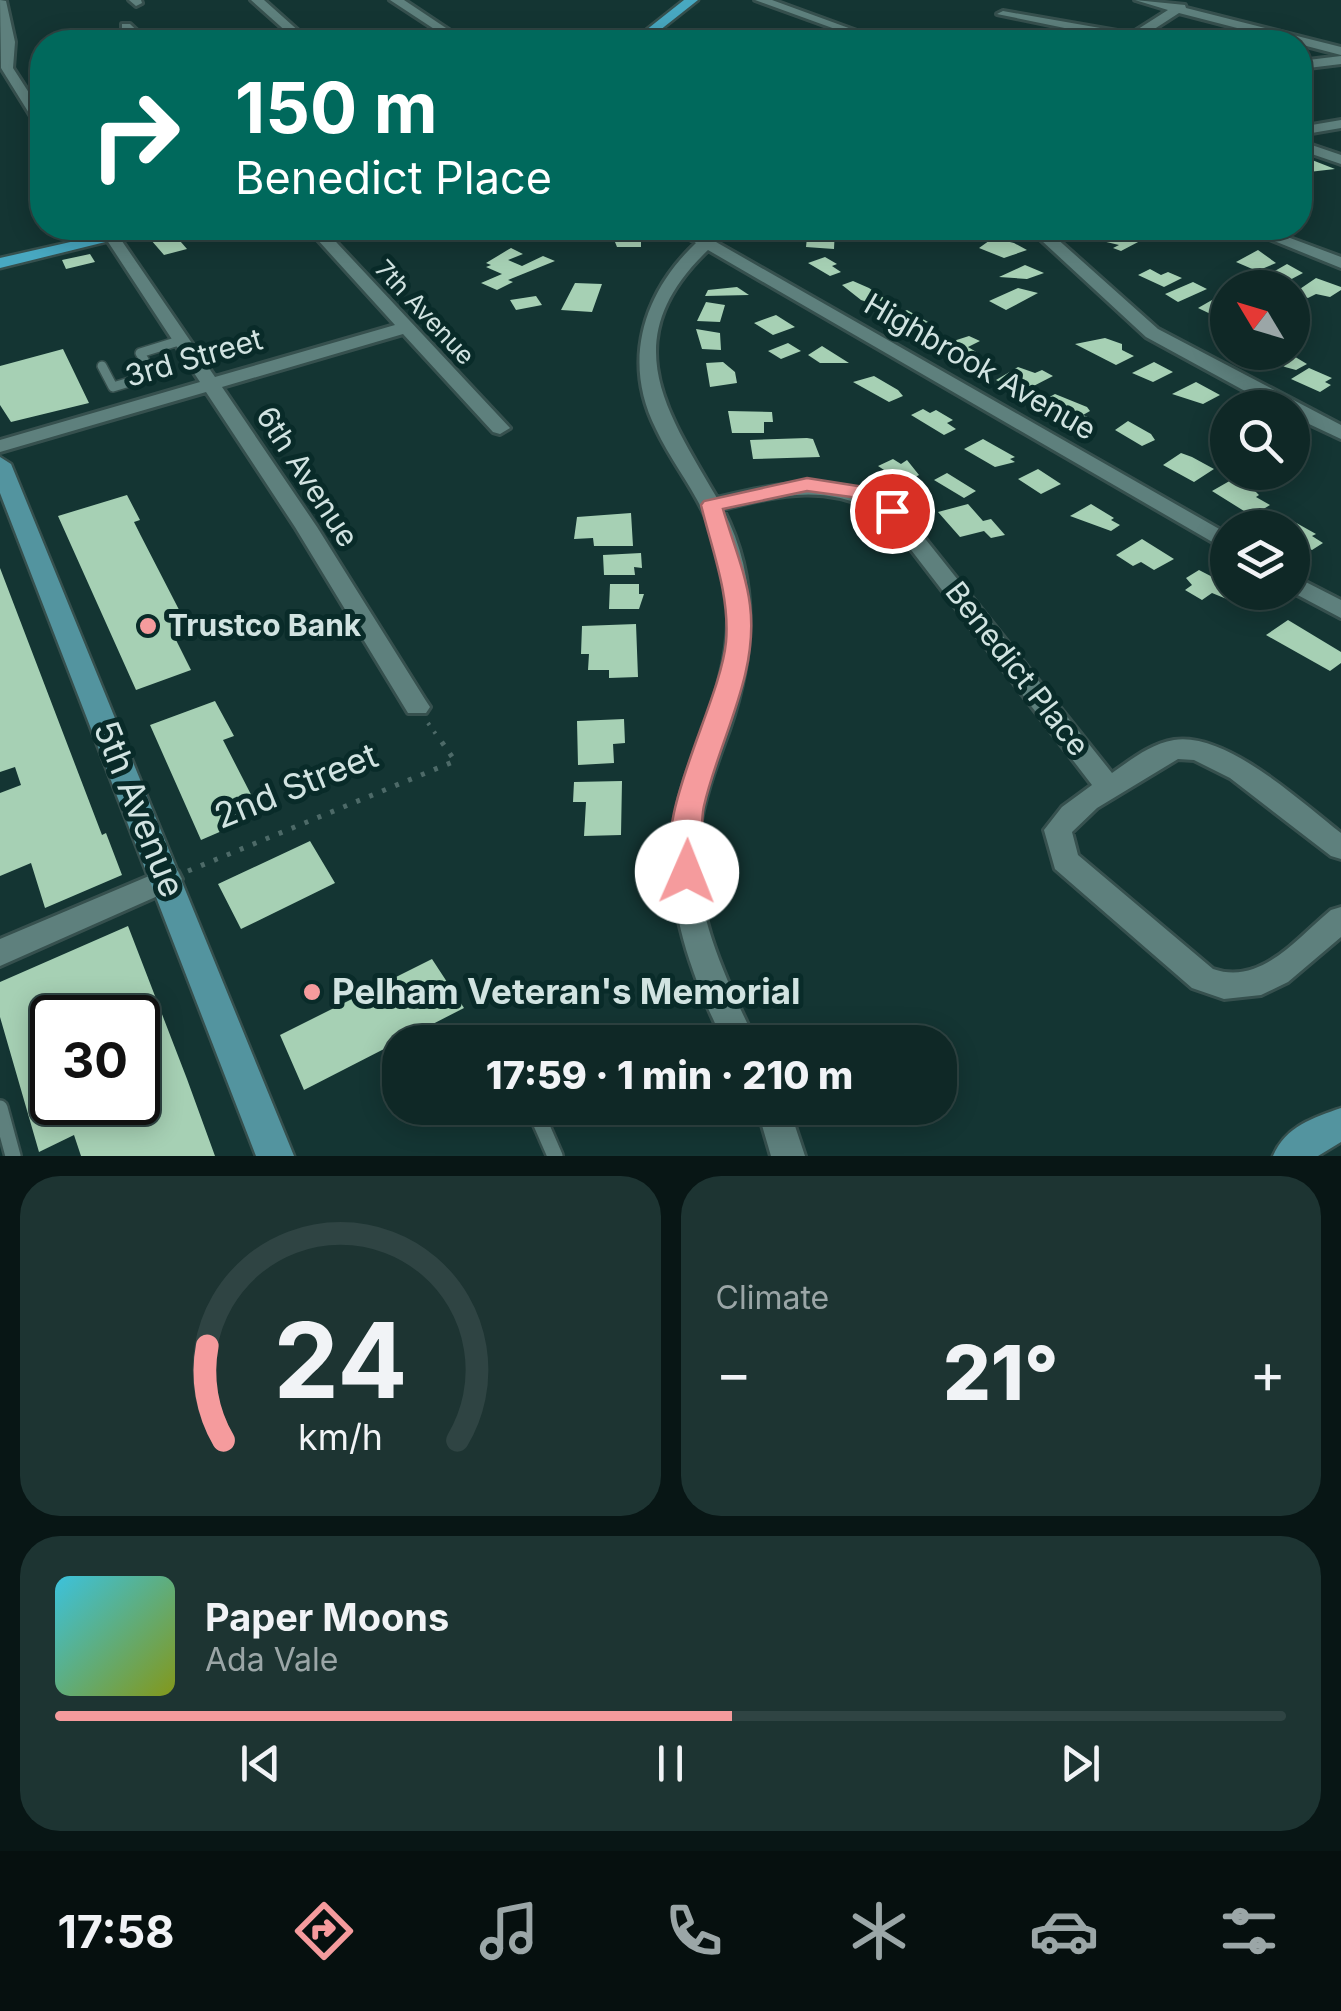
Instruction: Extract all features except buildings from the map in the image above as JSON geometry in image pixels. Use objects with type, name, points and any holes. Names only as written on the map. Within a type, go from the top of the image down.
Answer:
[{"type":"main road","points":[[653,30],[692,0]]},
{"type":"main road","points":[[0,262],[81,240]]},
{"type":"street","points":[[257,0],[291,30]]},
{"type":"street","points":[[396,0],[442,30]]},
{"type":"street","points":[[760,0],[846,30]]},
{"type":"street","points":[[1025,0],[1004,14],[1087,30]]},
{"type":"street","points":[[1141,0],[1267,30]]},
{"type":"street","points":[[0,1],[9,42],[6,68],[30,105]]},
{"type":"street","points":[[1143,30],[1181,7]]},
{"type":"street","points":[[126,26],[130,30]]},
{"type":"street","points":[[1312,42],[1341,51]]},
{"type":"street","points":[[1312,64],[1341,60]]},
{"type":"street","points":[[1312,129],[1341,124]]},
{"type":"street","points":[[1312,149],[1341,160]]},
{"type":"street","name":"6th Avenue","points":[[116,240],[306,527],[417,707]]},
{"type":"street","name":"7th Avenue","points":[[325,240],[500,428]]},
{"type":"street","name":"Highbrook Avenue","points":[[698,240],[1210,534]]},
{"type":"street","points":[[708,240],[664,293],[651,323],[648,350],[651,392],[659,416],[676,455],[712,505],[738,605],[732,680],[690,806],[684,844],[692,928],[718,1001],[731,1025]]},
{"type":"street","points":[[1049,240],[1152,332],[1259,390]]},
{"type":"street","points":[[1281,240],[1341,263]]},
{"type":"street","name":"3rd Street","points":[[0,446],[405,328]]},
{"type":"street","points":[[1310,417],[1341,432]]},
{"type":"street","name":"5th Avenue","points":[[0,464],[168,879],[274,1156]]},
{"type":"street","name":"Benedict Place","points":[[712,505],[807,484],[857,492],[892,511],[1110,788]]},
{"type":"street","points":[[1310,592],[1341,610]]},
{"type":"street","name":"Benedict Place","points":[[1341,848],[1218,757],[1200,750],[1164,752],[1066,818],[1058,830],[1065,861],[1203,979],[1221,988],[1248,990],[1341,919]]},
{"type":"street","points":[[0,953],[168,879]]},
{"type":"street","points":[[778,1125],[788,1156]]},
{"type":"street","points":[[1292,1156],[1314,1136],[1341,1125]]},
{"type":"lane","points":[[102,366],[114,387],[153,375],[140,353],[182,340]]},
{"type":"lane","points":[[0,1108],[13,1156]]},
{"type":"lane","points":[[541,1125],[555,1156]]},
{"type":"path","name":"2nd Street","points":[[168,879],[455,761],[417,707]]},
{"type":"place","name":"Trustco Bank","points":[[148,626]]},
{"type":"place","name":"Pelham Veteran's Memorial","points":[[312,992]]},
{"type":"route","points":[[687,872],[684,844],[690,806],[732,680],[738,642],[738,605],[712,505],[807,484],[857,492],[892,511]]}]
